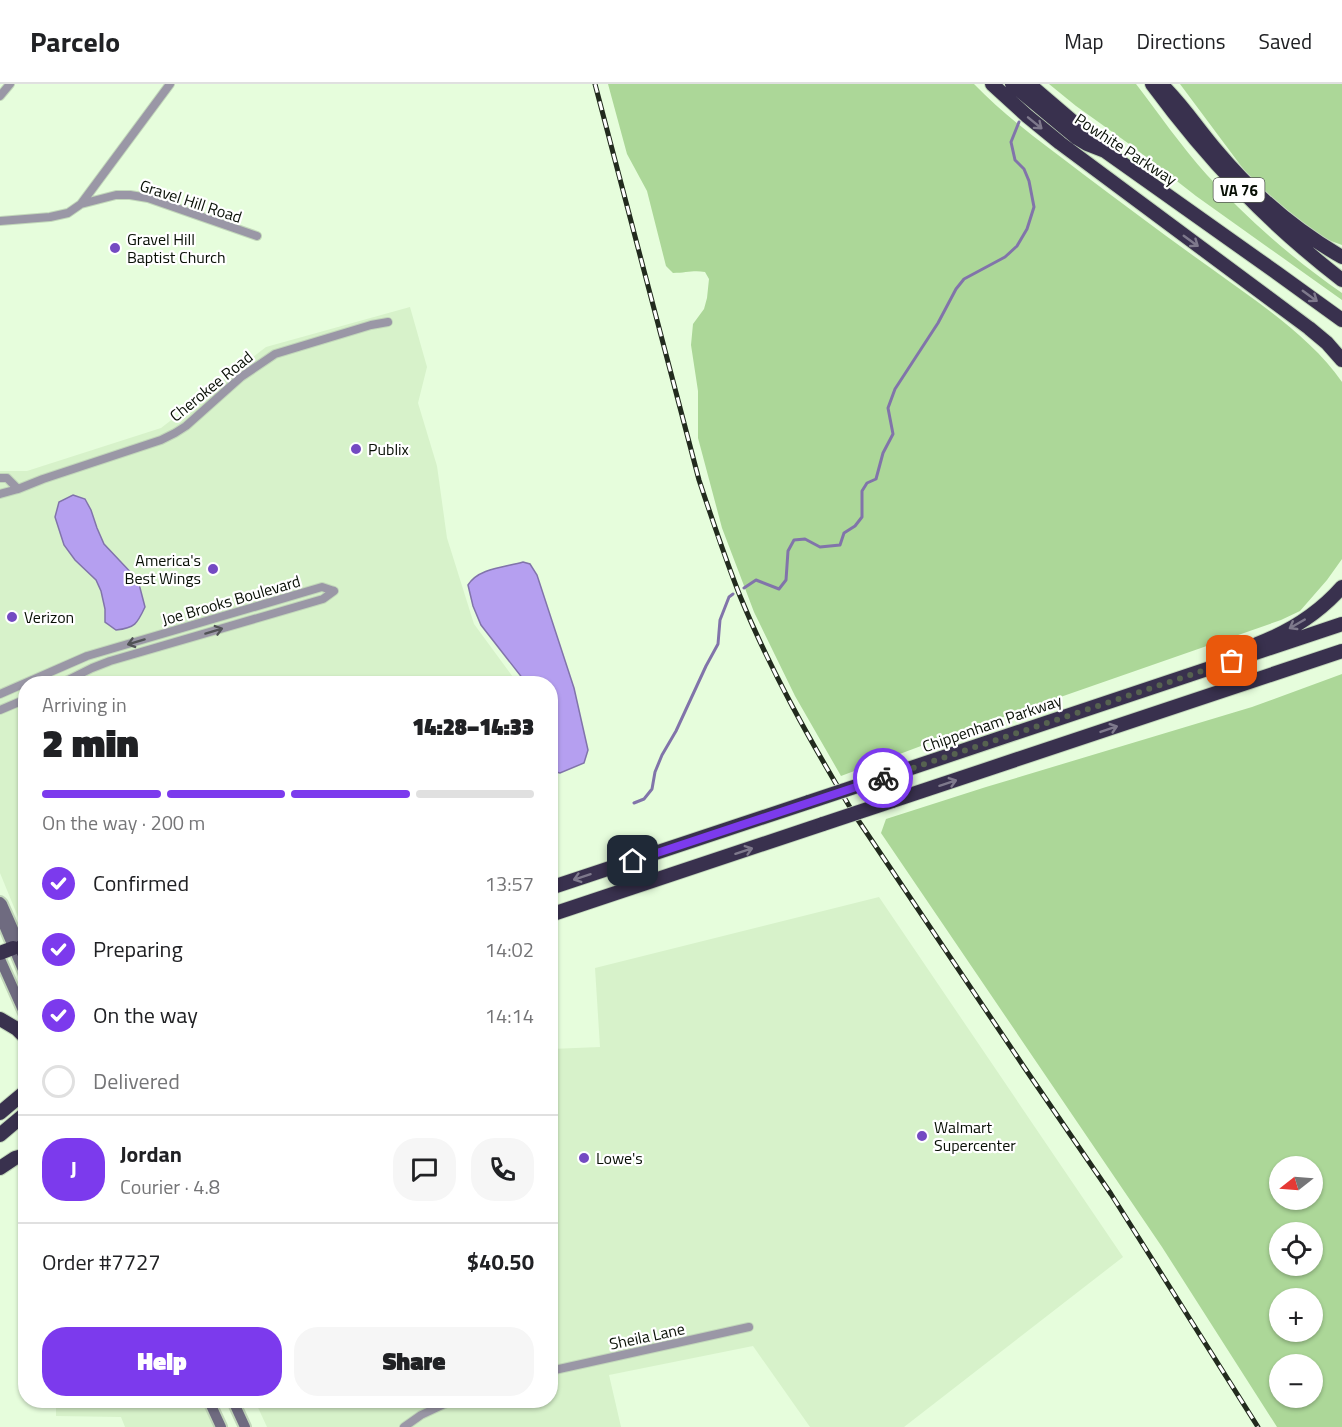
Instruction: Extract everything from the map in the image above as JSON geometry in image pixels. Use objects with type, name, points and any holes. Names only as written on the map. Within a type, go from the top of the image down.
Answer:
[{"type":"highway","points":[[992,84],[1060,143],[1309,328],[1342,360]]},
{"type":"highway","name":"Powhite Parkway","points":[[1012,84],[1077,138],[1105,152],[1342,320]]},
{"type":"highway","name":"VA 76","points":[[1029,84],[1105,152]]},
{"type":"highway","name":"VA 76","points":[[1152,84],[1205,152],[1235,186],[1286,234],[1342,280]]},
{"type":"highway","points":[[1161,84],[1172,94],[1251,189],[1294,226],[1342,258]]},
{"type":"highway","points":[[1143,690],[1216,658],[1272,638],[1305,620],[1342,587]]},
{"type":"highway","name":"Chippenham Parkway","points":[[558,885],[1342,624]]},
{"type":"highway","points":[[558,912],[1342,651]]},
{"type":"highway","points":[[1151,715],[1283,679],[1342,659]]},
{"type":"highway","points":[[0,1018],[18,1031]]},
{"type":"highway","points":[[0,1113],[18,1098]]},
{"type":"highway","points":[[0,1136],[18,1120]]},
{"type":"highway","points":[[0,1167],[18,1157]]},
{"type":"main road","points":[[0,902],[15,951]]},
{"type":"main road","points":[[0,916],[15,951]]},
{"type":"main road","points":[[0,959],[18,999]]},
{"type":"main road","points":[[212,1408],[221,1427]]},
{"type":"main road","points":[[236,1408],[245,1427]]},
{"type":"street","points":[[0,96],[10,84]]},
{"type":"street","name":"Gravel Hill Road","points":[[0,221],[50,217],[68,213],[81,204],[170,84]]},
{"type":"street","name":"Gravel Hill Road","points":[[81,204],[116,195],[148,198],[257,236]]},
{"type":"street","name":"Cherokee Road","points":[[0,494],[161,440],[175,433],[242,376],[275,354],[388,322]]},
{"type":"street","points":[[0,478],[7,478],[18,489]]},
{"type":"street","name":"Joe Brooks Boulevard","points":[[41,676],[87,656],[322,587],[333,591],[323,599],[110,661],[76,676]]},
{"type":"street","name":"Joe Brooks Boulevard","points":[[0,694],[18,686]]},
{"type":"street","points":[[0,710],[18,702]]},
{"type":"street","name":"Sheila Lane","points":[[558,1369],[749,1327]]},
{"type":"street","points":[[404,1427],[436,1408]]},
{"type":"shaded area","points":[[608,84],[974,84],[1041,142],[1282,321],[1315,350],[1342,382],[1342,559],[1300,611],[1281,620],[841,776],[795,696],[754,612],[722,528],[698,438],[698,391],[691,345],[693,324],[704,309],[709,279],[705,272],[673,273],[666,266],[647,191],[627,154]]},
{"type":"shaded area","points":[[1049,84],[1136,84],[1188,153],[1222,191],[1271,238],[1342,293],[1342,300],[1196,196]]},
{"type":"shaded area","points":[[1180,84],[1342,84],[1342,245],[1317,236],[1250,178]]},
{"type":"shaded area","points":[[410,307],[427,367],[418,403],[437,466],[447,538],[474,624],[512,676],[18,676],[18,917],[0,873],[0,471],[27,471],[161,428],[266,347]]},
{"type":"shaded area","points":[[73,495],[85,499],[104,544],[138,580],[145,607],[137,621],[127,628],[116,630],[105,622],[105,609],[96,580],[75,560],[64,545],[55,517],[59,502]]},
{"type":"shaded area","points":[[523,562],[530,564],[537,575],[574,688],[588,750],[584,763],[560,773],[558,772],[558,676],[521,676],[481,625],[473,606],[468,585],[478,575]]},
{"type":"shaded area","points":[[1342,674],[1342,1427],[1277,1427],[1162,1247],[881,833],[886,819],[1252,707]]},
{"type":"shaded area","points":[[879,897],[1123,1257],[904,1427],[810,1427],[753,1346],[609,1375],[621,1427],[267,1427],[258,1408],[558,1408],[558,1049],[600,1047],[595,968]]},
{"type":"shaded area","points":[[56,1408],[207,1408],[216,1427],[125,1427],[121,1417],[56,1416]]},
{"type":"waterway","points":[[744,588],[756,580],[779,589],[786,580],[788,551],[794,540],[805,539],[820,547],[840,545],[844,533],[855,526],[862,517],[862,491],[867,483],[876,479],[883,453],[893,434],[888,408],[895,389],[964,279],[1005,257],[1017,246],[1027,229],[1034,207],[1029,181],[1024,169],[1015,160],[1011,142],[1019,122]]},
{"type":"waterway","points":[[634,803],[644,799],[652,789],[655,772],[662,755],[718,644],[720,620],[729,597],[733,594]]},
{"type":"railway","points":[[595,84],[699,480],[740,596],[779,680],[854,814],[1111,1194],[1258,1427]]},
{"type":"way so far","points":[[883,778],[1232,661]]},
{"type":"place","name":"Gravel Hill Baptist Church","points":[[115,248]]},
{"type":"place","name":"Publix","points":[[356,449]]},
{"type":"place","name":"America's Best Wings","points":[[213,569]]},
{"type":"place","name":"Verizon","points":[[12,617]]},
{"type":"place","name":"Walmart Supercenter","points":[[922,1136]]},
{"type":"place","name":"Lowe's","points":[[584,1158]]},
{"type":"route","points":[[633,861],[883,778]]}]
